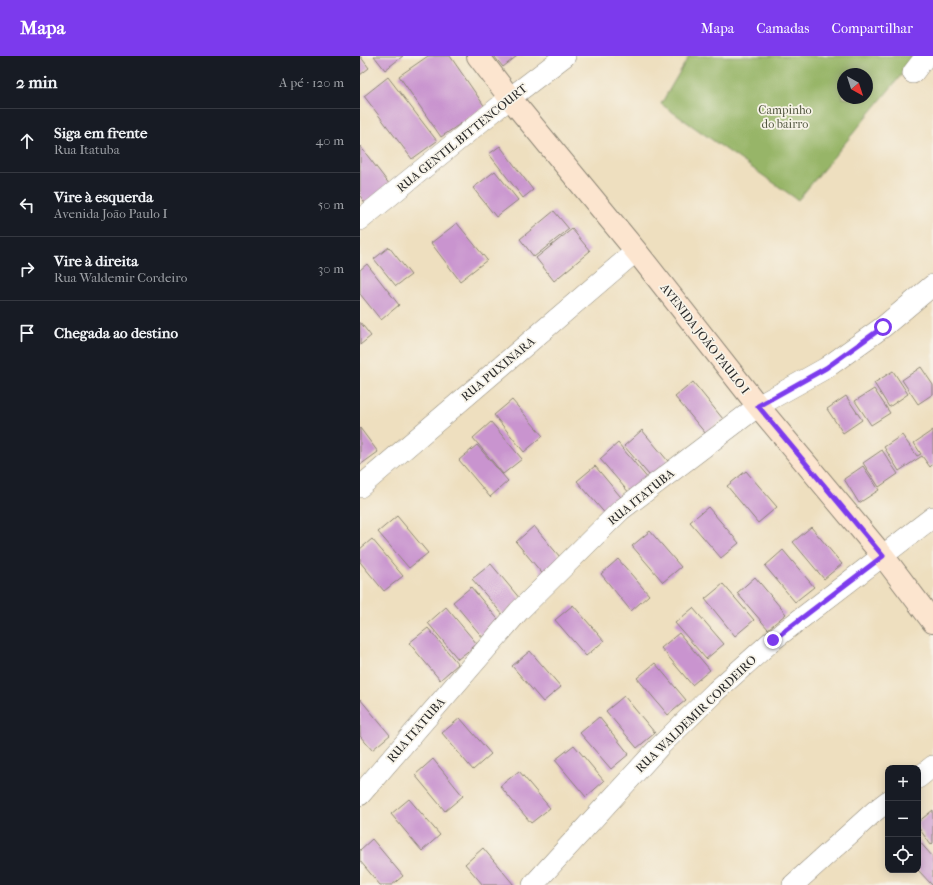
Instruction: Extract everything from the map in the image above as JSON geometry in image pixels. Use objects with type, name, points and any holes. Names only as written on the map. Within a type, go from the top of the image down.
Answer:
[{"type":"street","name":"AVENIDA JOÃO PAULO I","points":[[478,56],[510,98],[636,251],[758,406],[883,556],[933,622]]},
{"type":"street","name":"RUA GENTIL BITTENCOURT","points":[[360,220],[510,98],[565,56]]},
{"type":"street","points":[[913,72],[926,56]]},
{"type":"street","name":"RUA PUXINARA","points":[[360,487],[636,251]]},
{"type":"street","name":"RUA ITATUBA","points":[[360,795],[519,611],[621,510],[758,406],[826,368],[883,327],[933,285]]},
{"type":"street","name":"RUA WALDEMIR CORDEIRO","points":[[533,885],[659,747],[716,691],[773,640],[933,517]]},
{"type":"street","points":[[921,776],[933,766]]},
{"type":"street","points":[[793,885],[885,803]]},
{"type":"green space","name":"Campinho do bairro","points":[[689,56],[917,56],[798,200],[661,104]]},
{"type":"building","points":[[360,56],[369,68],[360,75]]},
{"type":"building","points":[[374,56],[403,56],[385,70]]},
{"type":"building","points":[[428,56],[450,56],[485,107],[441,137],[399,76]]},
{"type":"building","points":[[494,56],[517,56],[503,67]]},
{"type":"building","points":[[388,77],[437,141],[412,159],[364,96]]},
{"type":"building","points":[[360,146],[390,185],[366,204],[360,196]]},
{"type":"building","points":[[500,146],[533,190],[523,198],[489,154]]},
{"type":"building","points":[[495,171],[518,200],[496,217],[473,188]]},
{"type":"building","points":[[554,211],[569,229],[534,257],[520,239]]},
{"type":"building","points":[[457,223],[487,260],[460,281],[431,243]]},
{"type":"building","points":[[572,229],[590,251],[554,281],[536,258]]},
{"type":"building","points":[[389,247],[411,275],[396,286],[374,259]]},
{"type":"building","points":[[367,264],[399,305],[381,320],[360,294],[360,270]]},
{"type":"building","points":[[360,322],[371,336],[360,345]]},
{"type":"building","points":[[921,367],[933,385],[933,394],[918,404],[902,380]]},
{"type":"building","points":[[893,371],[908,394],[889,407],[874,383]]},
{"type":"building","points":[[693,382],[723,419],[706,434],[675,397]]},
{"type":"building","points":[[874,389],[890,413],[871,425],[855,401]]},
{"type":"building","points":[[846,396],[862,420],[843,433],[827,409]]},
{"type":"building","points":[[512,400],[543,436],[524,452],[494,415]]},
{"type":"building","points":[[491,422],[522,459],[503,474],[473,438]]},
{"type":"building","points":[[360,428],[378,452],[360,465]]},
{"type":"building","points":[[642,430],[673,467],[655,482],[624,446]]},
{"type":"building","points":[[933,430],[933,464],[930,467],[922,456],[899,471],[884,447],[902,435],[917,456],[921,454],[914,443]]},
{"type":"building","points":[[618,443],[649,480],[631,495],[600,459]]},
{"type":"building","points":[[477,445],[508,481],[490,497],[459,460]]},
{"type":"building","points":[[882,450],[898,474],[879,487],[863,463]]},
{"type":"building","points":[[595,466],[625,502],[608,517],[577,481]]},
{"type":"building","points":[[863,466],[879,490],[859,503],[844,479]]},
{"type":"building","points":[[746,471],[777,507],[758,523],[727,486]]},
{"type":"building","points":[[708,507],[739,543],[721,558],[690,522]]},
{"type":"building","points":[[397,516],[428,553],[409,568],[378,532]]},
{"type":"building","points":[[534,526],[565,563],[546,578],[516,542]]},
{"type":"building","points":[[811,527],[842,564],[824,579],[793,542]]},
{"type":"building","points":[[650,531],[681,567],[663,582],[632,546]]},
{"type":"building","points":[[372,539],[403,576],[384,591],[360,562],[360,549]]},
{"type":"building","points":[[783,550],[814,587],[795,602],[765,566]]},
{"type":"building","points":[[618,559],[649,595],[631,611],[601,574]]},
{"type":"building","points":[[491,564],[521,600],[503,615],[472,579]]},
{"type":"building","points":[[755,577],[786,614],[768,629],[737,593]]},
{"type":"building","points":[[723,584],[754,620],[735,636],[705,599]]},
{"type":"building","points":[[471,587],[502,624],[484,639],[453,602]]},
{"type":"building","points":[[573,605],[604,641],[586,656],[555,620]]},
{"type":"building","points":[[446,607],[477,644],[458,659],[428,623]]},
{"type":"building","points":[[693,608],[724,644],[706,659],[675,623]]},
{"type":"building","points":[[428,628],[458,664],[440,680],[409,643]]},
{"type":"building","points":[[679,633],[710,670],[692,685],[661,648]]},
{"type":"building","points":[[530,651],[561,687],[543,702],[512,666]]},
{"type":"building","points":[[655,663],[686,700],[668,715],[637,678]]},
{"type":"building","points":[[624,696],[655,733],[637,748],[606,711]]},
{"type":"building","points":[[360,699],[390,735],[372,750],[360,736]]},
{"type":"building","points":[[599,717],[629,754],[611,769],[580,733]]},
{"type":"building","points":[[460,718],[491,754],[473,770],[442,733]]},
{"type":"building","points":[[574,745],[604,781],[586,797],[555,760]]},
{"type":"building","points":[[433,759],[463,796],[445,811],[415,775]]},
{"type":"building","points":[[519,771],[550,808],[531,823],[500,786]]},
{"type":"building","points":[[409,799],[440,835],[422,851],[391,814]]},
{"type":"building","points":[[933,810],[933,843],[931,845],[921,831],[921,820]]},
{"type":"building","points":[[372,839],[403,876],[392,885],[380,885],[360,861],[360,850]]},
{"type":"building","points":[[921,843],[933,857],[932,885],[921,873]]},
{"type":"building","points":[[483,848],[514,885],[483,885],[465,864]]},
{"type":"route","points":[[773,640],[883,556],[758,406],[826,368],[883,327]]}]
